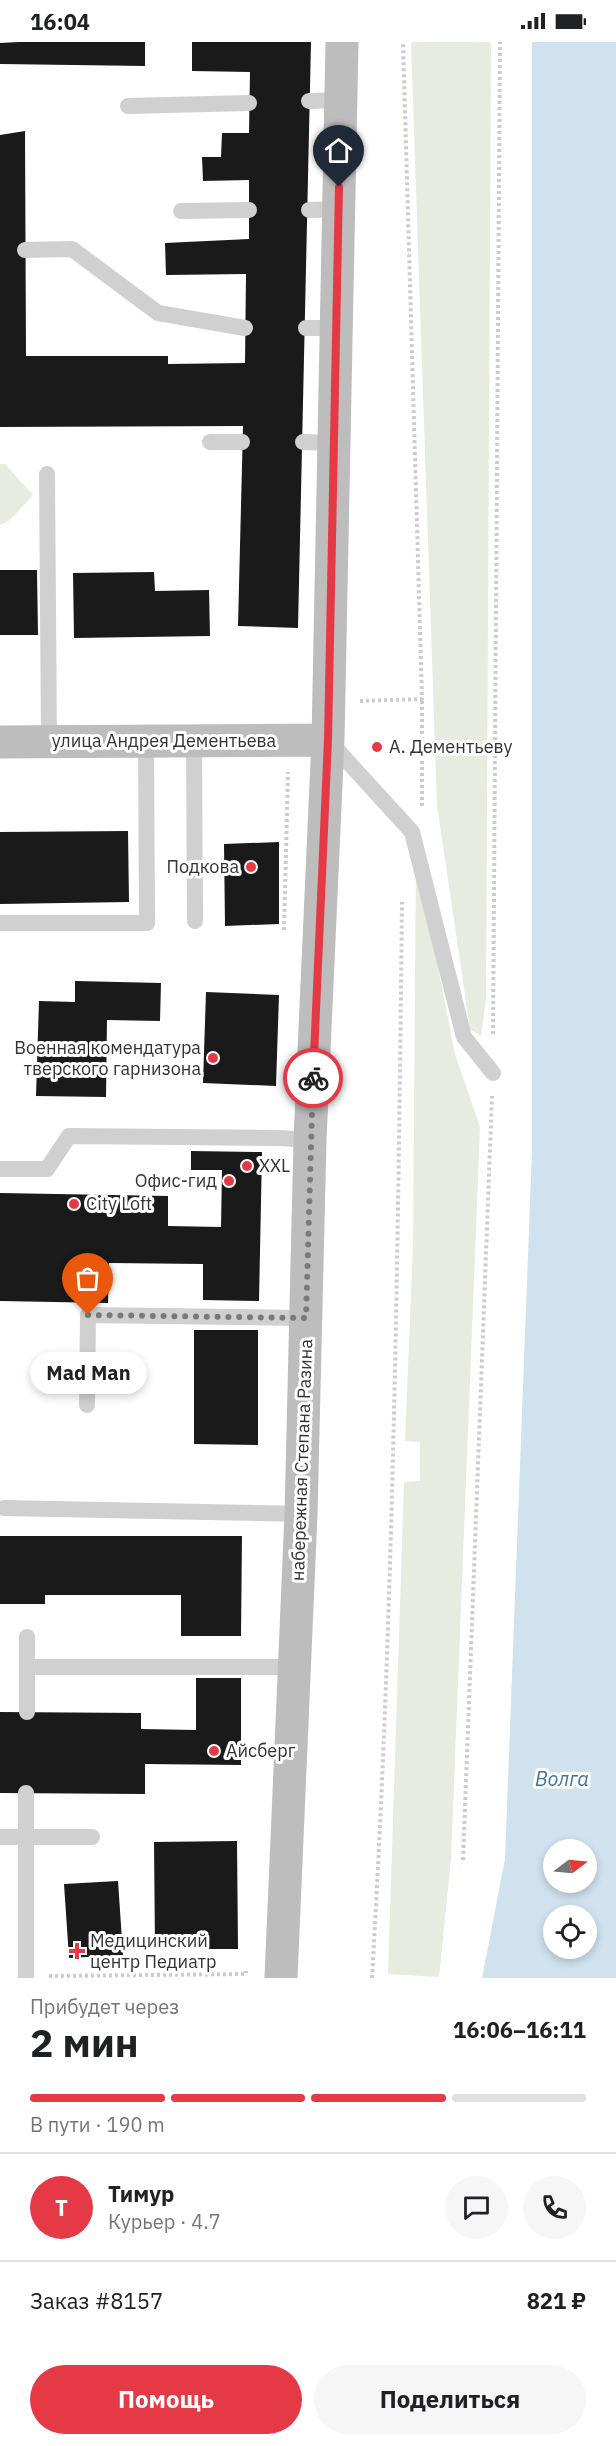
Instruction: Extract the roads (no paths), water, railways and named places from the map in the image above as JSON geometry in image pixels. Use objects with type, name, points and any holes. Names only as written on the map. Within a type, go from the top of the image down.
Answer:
[{"type":"street","name":"набережная Степана Разина","points":[[281,1978],[301,1514],[310,1140],[328,740],[318,442],[325,101],[342,42]]},
{"type":"street","name":"улица Андрея Дементьева","points":[[0,742],[328,740]]},
{"type":"lane","points":[[128,106],[249,103]]},
{"type":"lane","points":[[181,211],[249,210]]},
{"type":"lane","points":[[26,250],[72,249],[158,313],[245,328]]},
{"type":"lane","points":[[210,442],[242,442]]},
{"type":"lane","points":[[47,474],[49,741]]},
{"type":"lane","points":[[328,740],[412,832],[464,1037],[493,1072]]},
{"type":"lane","points":[[0,924],[147,923],[146,741]]},
{"type":"lane","points":[[194,741],[195,921]]},
{"type":"lane","points":[[0,1169],[47,1169],[69,1136],[310,1140]]},
{"type":"lane","points":[[87,1405],[88,1315],[306,1318]]},
{"type":"lane","points":[[4,1508],[301,1514]]},
{"type":"lane","points":[[27,1637],[27,1712]]},
{"type":"lane","points":[[27,1667],[295,1667]]},
{"type":"lane","points":[[26,1793],[26,1977]]},
{"type":"lane","points":[[0,1837],[92,1837]]},
{"type":"water","name":"Волга","points":[[532,42],[616,42],[616,1978],[482,1978],[505,1859],[532,1150]]},
{"type":"place","name":"А. Дементьеву","points":[[377,747]]},
{"type":"place","name":"Подкова","points":[[251,867]]},
{"type":"place","name":"Военная комендатура тверского гарнизона","points":[[213,1058]]},
{"type":"place","name":"XXL","points":[[247,1166]]},
{"type":"place","name":"Офис-гид","points":[[229,1181]]},
{"type":"place","name":"City Loft","points":[[74,1204]]},
{"type":"place","name":"Mad Man","points":[[88,1315]]},
{"type":"place","name":"Айсберг","points":[[214,1751]]},
{"type":"place","name":"Медицинский центр Педиатр","points":[[77,1951]]}]
